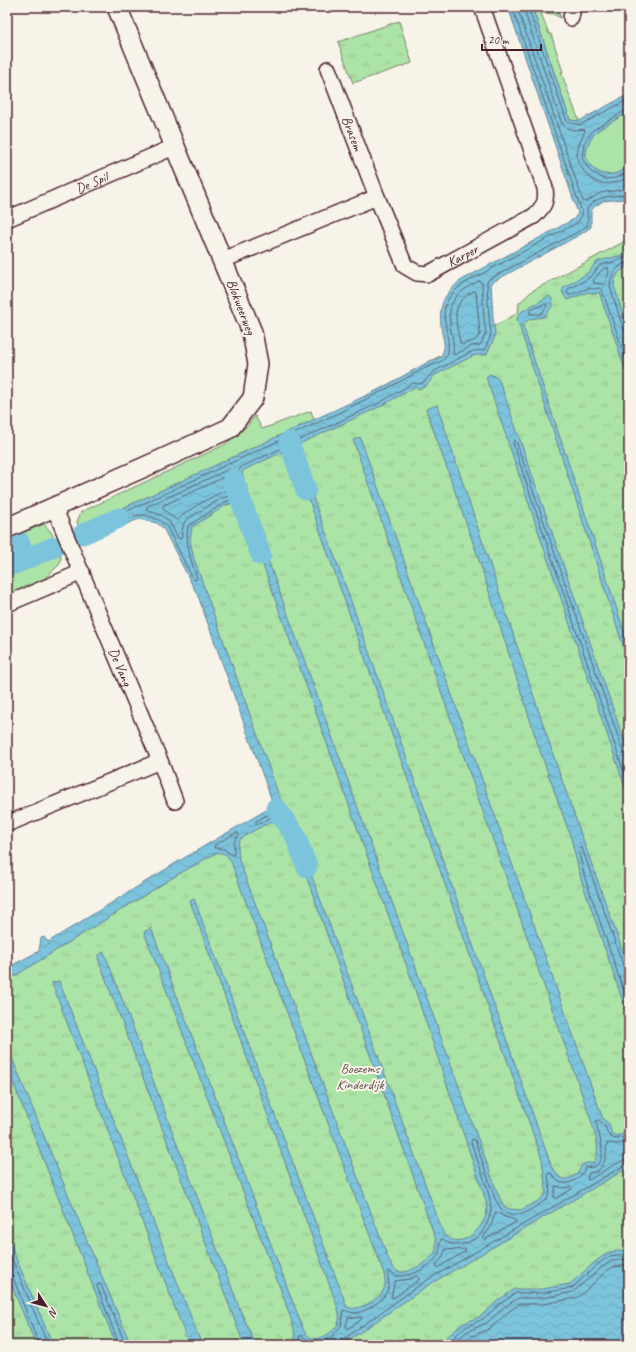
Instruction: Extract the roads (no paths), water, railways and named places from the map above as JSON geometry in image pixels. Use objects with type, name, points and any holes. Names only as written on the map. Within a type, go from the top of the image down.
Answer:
[{"type":"street","name":"Blokweerweg","points":[[7,528],[230,428],[253,398],[258,364],[252,332],[117,7]]},
{"type":"street","name":"Karper","points":[[377,197],[404,266],[417,273],[428,274],[534,216],[542,208],[546,198],[545,188],[482,7]]},
{"type":"street","name":"Brasem","points":[[328,69],[377,197]]},
{"type":"street","name":"De Spil","points":[[7,219],[176,146]]},
{"type":"street","points":[[223,260],[377,197]]},
{"type":"street","name":"De Vang","points":[[54,507],[160,761],[175,801]]},
{"type":"street","points":[[7,604],[82,572]]},
{"type":"street","points":[[7,824],[160,761]]},
{"type":"water","points":[[508,7],[532,7],[570,120],[579,121],[629,94],[629,112],[594,134],[586,151],[586,158],[593,168],[602,174],[613,174],[619,172],[629,165],[629,195],[624,199],[603,201],[591,211],[591,227],[581,234],[491,283],[495,333],[494,339],[486,355],[475,355],[435,375],[426,386],[419,389],[415,387],[381,406],[244,470],[242,472],[247,493],[246,505],[234,503],[226,505],[192,527],[190,540],[194,559],[286,815],[242,838],[238,843],[239,860],[388,1258],[393,1267],[397,1271],[401,1272],[418,1267],[435,1252],[436,1240],[294,842],[298,839],[444,1235],[458,1241],[471,1236],[482,1224],[485,1217],[487,1210],[486,1201],[412,981],[250,529],[256,527],[499,1197],[504,1206],[509,1209],[521,1210],[538,1201],[544,1196],[546,1191],[542,1159],[296,463],[299,460],[347,590],[552,1168],[561,1178],[567,1179],[574,1176],[579,1171],[581,1166],[586,1163],[593,1163],[596,1158],[596,1138],[353,440],[360,437],[603,1119],[609,1124],[611,1132],[614,1135],[617,1136],[627,1132],[629,1133],[629,1167],[427,1286],[342,1345],[295,1345],[294,1328],[283,1296],[144,932],[151,928],[304,1330],[307,1335],[312,1338],[315,1339],[323,1337],[333,1330],[338,1324],[338,1308],[190,901],[194,899],[347,1307],[360,1307],[370,1303],[382,1293],[385,1285],[385,1279],[231,862],[225,854],[216,853],[177,875],[7,981],[7,968],[39,951],[41,938],[44,937],[48,942],[179,861],[268,809],[272,801],[198,596],[163,528],[157,523],[139,519],[99,535],[96,534],[93,526],[95,521],[380,389],[430,361],[441,357],[444,350],[444,345],[440,317],[442,304],[449,292],[460,281],[574,219],[578,213]]},
{"type":"water","points":[[629,251],[629,265],[618,274],[614,282],[614,286],[629,333],[629,381],[599,292],[595,294],[589,292],[567,300],[562,292],[564,287],[590,271],[598,261],[619,256]]},
{"type":"water","points":[[549,296],[552,299],[553,305],[544,317],[530,319],[523,324],[523,326],[629,646],[629,664],[517,319],[521,312]]},
{"type":"water","points":[[490,374],[496,377],[500,382],[629,755],[629,799],[486,377]]},
{"type":"water","points":[[437,405],[559,772],[629,969],[629,1019],[581,879],[571,838],[538,745],[477,554],[426,409]]},
{"type":"water","points":[[40,545],[44,548],[46,556],[43,561],[7,575],[7,559]]},
{"type":"water","points":[[103,952],[241,1312],[256,1345],[244,1345],[99,961],[98,956]]},
{"type":"water","points":[[59,981],[202,1345],[189,1345],[52,983]]},
{"type":"water","points":[[7,1046],[131,1345],[116,1345],[7,1067]]},
{"type":"water","points":[[7,1237],[53,1345],[36,1345],[7,1274]]},
{"type":"water","points":[[629,1250],[629,1345],[440,1345],[462,1324],[481,1316],[497,1301],[515,1289],[542,1289],[570,1284],[596,1261],[609,1252]]},
{"type":"waterway","points":[[289,442],[306,490]]},
{"type":"waterway","points":[[233,479],[261,555]]},
{"type":"waterway","points":[[83,534],[119,518]]},
{"type":"waterway","points":[[19,542],[26,559]]},
{"type":"waterway","points":[[7,567],[54,547]]},
{"type":"waterway","points":[[276,808],[295,835],[307,867]]},
{"type":"park label","name":"Boezems Kinderdijk","points":[[360,1076]]}]
